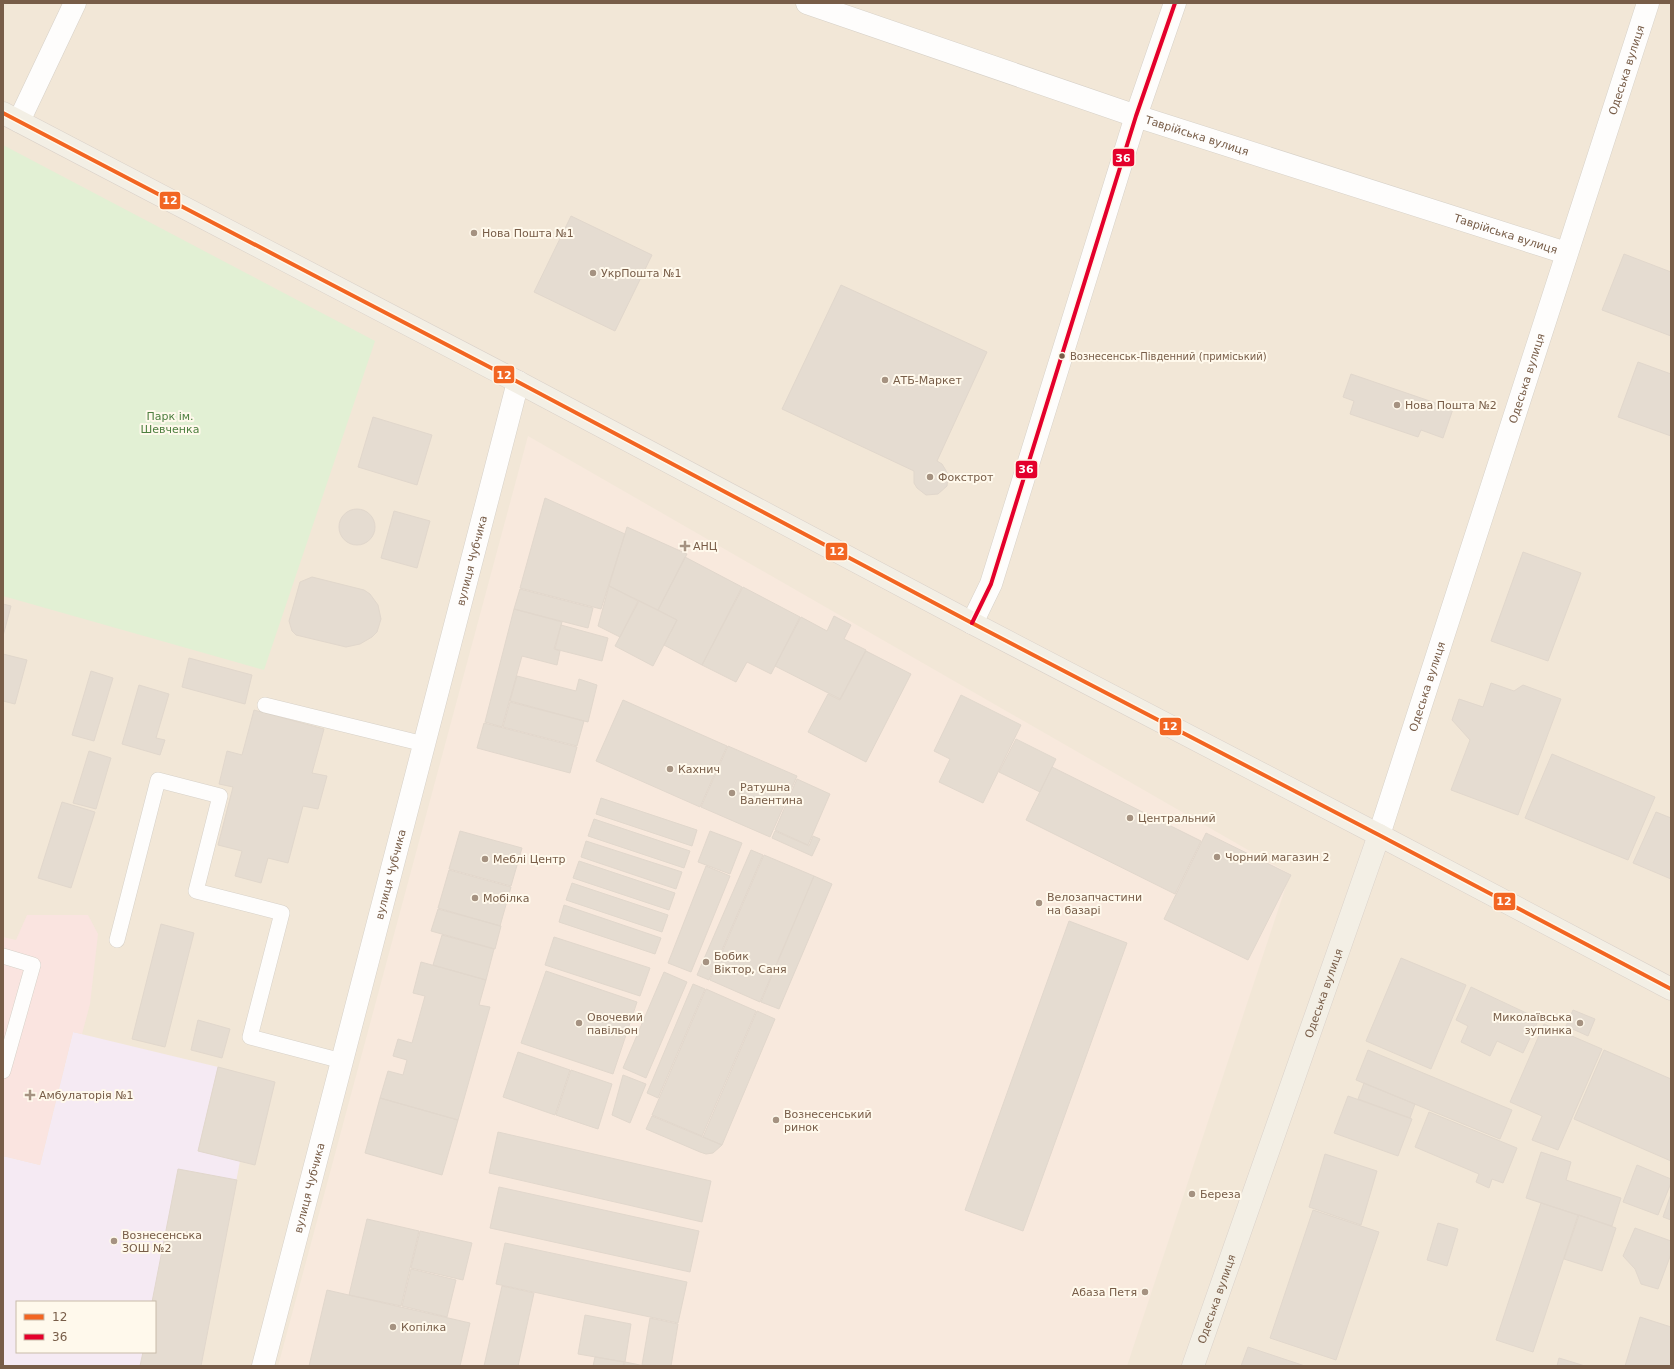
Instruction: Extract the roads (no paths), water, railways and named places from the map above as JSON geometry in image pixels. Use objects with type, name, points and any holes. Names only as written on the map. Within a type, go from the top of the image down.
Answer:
[{"type":"main road","points":[[11,117],[518,382],[972,623],[1379,834],[1671,989]]},
{"type":"main road","name":"Одеська вулиця","points":[[1193,1366],[1379,834]]},
{"type":"street","points":[[11,117],[75,3]]},
{"type":"street","name":"Таврійська вулиця","points":[[807,3],[1136,116],[1566,253]]},
{"type":"street","points":[[972,623],[991,584],[1136,116],[1175,3]]},
{"type":"street","name":"Одеська вулиця","points":[[1379,834],[1648,3]]},
{"type":"street","name":"вулиця Чубчика","points":[[262,1366],[518,382]]},
{"type":"lane","points":[[265,705],[424,744]]},
{"type":"lane","points":[[117,940],[158,780],[220,796],[196,891],[282,913],[250,1037],[342,1061]]},
{"type":"lane","points":[[3,956],[33,965],[3,1071]]},
{"type":"place","name":"Нова Пошта №1","points":[[474,233]]},
{"type":"place","name":"УкрПошта №1","points":[[593,273]]},
{"type":"place","name":"Вознесенськ-Південний (приміський)","points":[[1062,356]]},
{"type":"place","name":"АТБ-Маркет","points":[[885,380]]},
{"type":"place","name":"Нова Пошта №2","points":[[1397,405]]},
{"type":"place","name":"Фокстрот","points":[[930,477]]},
{"type":"place","name":"АНЦ","points":[[685,546]]},
{"type":"place","name":"Кахнич","points":[[670,769]]},
{"type":"place","name":"Ратушна Валентина","points":[[732,793]]},
{"type":"place","name":"Центральний","points":[[1130,818]]},
{"type":"place","name":"Чорний магазин 2","points":[[1217,857]]},
{"type":"place","name":"Меблі Центр","points":[[485,859]]},
{"type":"place","name":"Мобілка","points":[[475,898]]},
{"type":"place","name":"Велозапчастини на базарі","points":[[1039,903]]},
{"type":"place","name":"Бобик Віктор, Саня","points":[[706,962]]},
{"type":"place","name":"Овочевий павільон","points":[[579,1023]]},
{"type":"place","name":"Миколаївська зупинка","points":[[1580,1023]]},
{"type":"place","name":"Амбулаторія №1","points":[[30,1095]]},
{"type":"place","name":"Вознесенський ринок","points":[[776,1120]]},
{"type":"place","name":"Береза","points":[[1192,1194]]},
{"type":"place","name":"Вознесенська ЗОШ №2","points":[[114,1241]]},
{"type":"place","name":"Абаза Петя","points":[[1145,1292]]},
{"type":"place","name":"Копілка","points":[[393,1327]]},
{"type":"park label","name":"Парк ім. Шевченка","points":[[170,422]]}]
